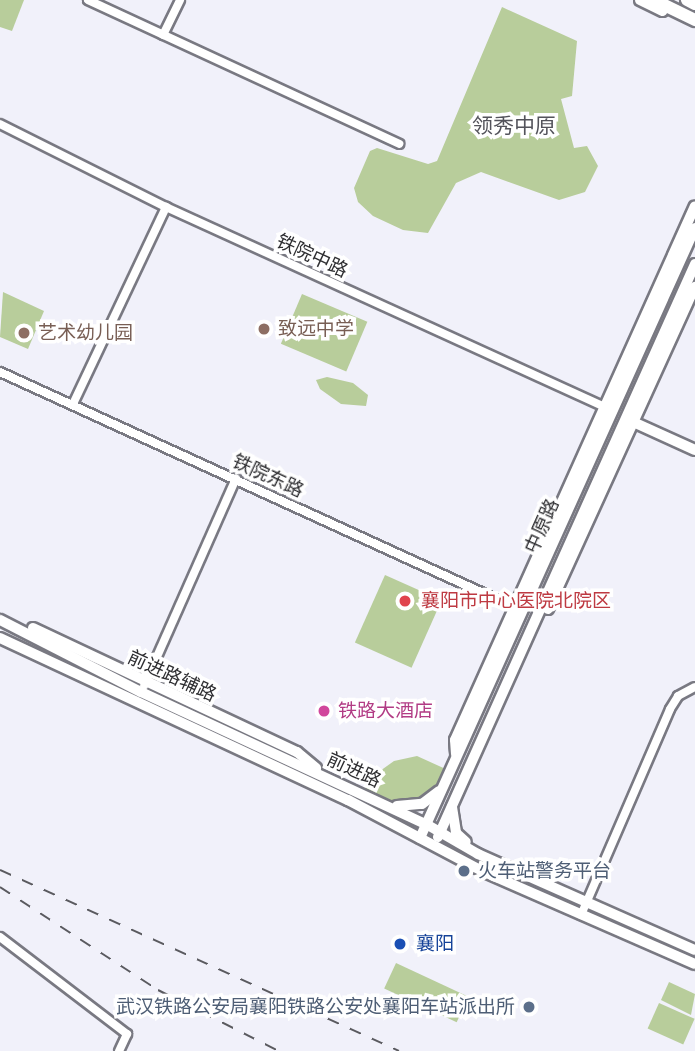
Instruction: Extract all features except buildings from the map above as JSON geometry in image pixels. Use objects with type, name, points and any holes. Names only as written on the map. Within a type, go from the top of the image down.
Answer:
[{"type":"main road","points":[[640,0],[695,26]]},
{"type":"main road","points":[[654,0],[695,20]]},
{"type":"main road","points":[[687,0],[695,4]]},
{"type":"main road","points":[[608,409],[695,206]]},
{"type":"main road","name":"中原路","points":[[420,838],[608,409],[695,228]]},
{"type":"main road","name":"中原路","points":[[434,846],[630,421],[695,264]]},
{"type":"main road","points":[[695,287],[630,421],[695,450]]},
{"type":"main road","name":"前进路辅路","points":[[0,612],[143,688]]},
{"type":"main road","name":"前进路","points":[[0,620],[375,799],[478,853],[695,950]]},
{"type":"main road","name":"前进路","points":[[0,638],[581,915],[695,964]]},
{"type":"main road","points":[[375,799],[406,808],[422,804],[441,790]]},
{"type":"main road","points":[[452,807],[456,833],[478,853]]},
{"type":"street","points":[[88,0],[399,144]]},
{"type":"street","points":[[163,35],[180,0]]},
{"type":"street","name":"铁院中路","points":[[0,124],[166,207],[608,409]]},
{"type":"street","points":[[73,404],[166,207]]},
{"type":"street","name":"铁院东路","points":[[0,372],[519,610]]},
{"type":"street","points":[[143,688],[236,478]]},
{"type":"street","points":[[581,915],[670,709],[678,696],[695,687]]},
{"type":"street","points":[[0,937],[127,1034],[119,1051]]},
{"type":"green space","points":[[0,0],[24,0],[12,31],[0,27]]},
{"type":"green space","points":[[502,7],[577,41],[572,96],[561,99],[574,148],[587,146],[598,166],[585,192],[559,200],[481,172],[456,183],[428,233],[403,230],[373,216],[358,202],[354,188],[370,151],[377,148],[428,164],[437,161]]},
{"type":"green space","points":[[3,292],[44,311],[28,349],[0,337]]},
{"type":"green space","points":[[302,294],[367,322],[346,371],[281,344]]},
{"type":"green space","points":[[327,377],[353,383],[368,395],[366,406],[341,404],[320,389],[316,380]]},
{"type":"green space","points":[[385,575],[442,600],[412,668],[355,643]]},
{"type":"green space","points":[[417,756],[450,771],[441,790],[406,809],[362,793],[373,776],[394,761]]},
{"type":"green space","points":[[396,963],[469,997],[457,1022],[384,988]]},
{"type":"green space","points":[[669,982],[695,994],[691,1015],[661,1000]]},
{"type":"green space","points":[[659,1003],[695,1019],[683,1044],[648,1029]]},
{"type":"railway","points":[[0,870],[399,1051]]},
{"type":"railway","points":[[0,887],[158,990],[279,1051]]},
{"type":"place","name":"致远中学","points":[[264,329]]},
{"type":"place","name":"艺术幼儿园","points":[[24,333]]},
{"type":"place","name":"襄阳市中心医院北院区","points":[[405,601]]},
{"type":"place","name":"铁路大酒店","points":[[324,711]]},
{"type":"place","name":"火车站警务平台","points":[[464,871]]},
{"type":"place","name":"襄阳","points":[[400,944]]},
{"type":"place","name":"武汉铁路公安局襄阳铁路公安处襄阳车站派出所","points":[[529,1007]]},
{"type":"district","name":"领秀中原","points":[[514,126]]}]
